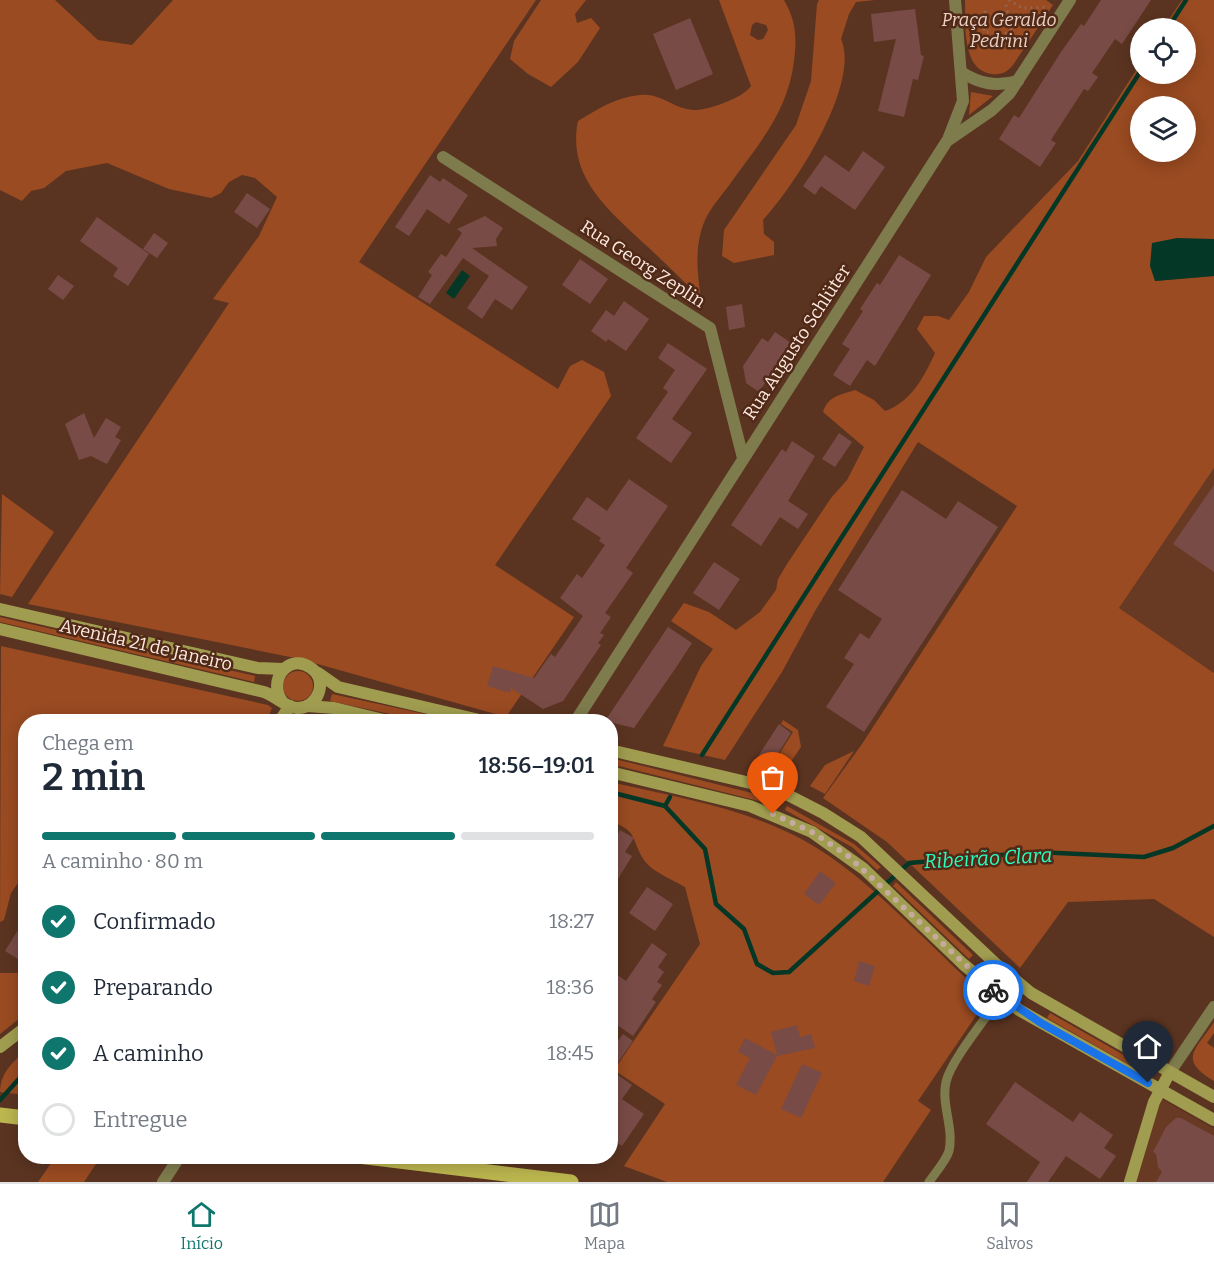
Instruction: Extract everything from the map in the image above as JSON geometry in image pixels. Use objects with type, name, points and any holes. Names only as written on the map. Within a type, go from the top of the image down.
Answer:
[{"type":"main road","name":"Avenida 21 de Janeiro","points":[[0,609],[258,668],[284,669]]},
{"type":"main road","name":"Avenida 21 de Janeiro","points":[[0,629],[264,692],[286,704]]},
{"type":"main road","points":[[359,714],[334,708],[286,704],[278,695],[276,681],[289,665],[303,664],[327,682],[338,687],[454,714]]},
{"type":"main road","points":[[307,706],[313,703],[320,691],[315,671]]},
{"type":"main road","points":[[282,714],[286,704]]},
{"type":"main road","points":[[618,752],[732,778],[786,794],[843,825],[890,862],[1014,980],[1052,1006],[1214,1096]]},
{"type":"main road","points":[[618,774],[711,795],[773,814],[830,844],[873,878],[1001,996],[1041,1023],[1214,1120]]},
{"type":"main road","points":[[773,814],[786,794]]},
{"type":"main road","points":[[1001,996],[1014,980]]},
{"type":"main road","points":[[0,1047],[18,1033]]},
{"type":"main road","points":[[1130,1182],[1160,1090],[1170,1072]]},
{"type":"main road","points":[[0,1115],[18,1117]]},
{"type":"main road","points":[[424,1164],[571,1182]]},
{"type":"street","points":[[947,141],[960,112],[963,91],[956,0]]},
{"type":"street","name":"Rua Augusto Schlüter","points":[[580,714],[947,141],[992,110],[1018,81],[1070,0]]},
{"type":"street","points":[[961,72],[984,83],[995,85],[1018,81]]},
{"type":"street","name":"Rua Georg Zeplin","points":[[443,157],[710,328],[743,458]]},
{"type":"street","points":[[1170,1072],[1214,1007]]},
{"type":"street","points":[[163,1182],[175,1164]]},
{"type":"lane","points":[[929,1182],[948,1153],[951,1132],[945,1103],[946,1082],[953,1065],[1001,996]]},
{"type":"path","points":[[1010,0],[1022,8],[1051,7],[1061,14]]},
{"type":"path","points":[[1006,5],[1012,34]]},
{"type":"path","points":[[985,11],[984,32],[1012,34],[1039,48]]},
{"type":"shaded area","points":[[1177,238],[1214,239],[1214,276],[1155,281],[1150,266],[1152,243]]},
{"type":"shaded area","points":[[462,270],[470,276],[454,299],[446,293]]},
{"type":"shaded area","points":[[1214,468],[1214,673],[1119,608]]},
{"type":"shaded area","points":[[1160,1098],[1214,1129],[1214,1182],[1134,1182]]},
{"type":"green space","points":[[0,0],[55,0],[98,40],[132,45],[173,0],[536,0],[359,262],[558,389],[570,366],[582,360],[604,372],[611,396],[495,565],[574,617],[508,714],[495,714],[300,659],[28,604],[229,303],[213,299],[259,236],[277,197],[255,178],[242,175],[229,182],[221,193],[211,198],[169,189],[107,163],[66,171],[44,188],[31,191],[22,201],[0,190]]},
{"type":"green space","points":[[541,0],[586,0],[575,14],[577,23],[591,18],[600,28],[578,62],[551,87],[528,74],[510,59],[514,41]]},
{"type":"green space","points":[[719,0],[784,0],[791,15],[795,37],[791,79],[786,96],[771,126],[706,218],[698,247],[701,299],[620,221],[595,193],[585,177],[579,160],[576,141],[578,121],[607,104],[631,96],[654,96],[686,109],[699,110],[733,99],[751,86]],"holes":[[[756,22],[766,25],[768,30],[763,39],[758,40],[750,35],[752,25]]]},
{"type":"green space","points":[[819,0],[875,0],[856,2],[849,14],[841,39],[845,58],[842,82],[833,107],[807,160],[763,220],[764,234],[774,242],[774,255],[734,263],[722,256],[724,230],[796,125],[811,81]]},
{"type":"green space","name":"Praça Geraldo Pedrini","points":[[965,0],[1046,0],[1053,5],[1009,70],[992,74],[982,71],[970,55],[967,44]]},
{"type":"green space","points":[[1182,0],[1214,0],[1214,239],[1208,239],[1155,281],[1214,276],[1214,468],[1119,608],[1214,673],[1214,937],[1154,899],[1068,902],[1020,968],[887,842],[823,798],[862,744],[1017,506],[918,442],[815,611],[782,672],[725,760],[663,746],[701,666],[713,649],[671,621],[684,603],[709,612],[736,630],[760,612],[776,590],[778,579],[787,564],[831,498],[847,480],[864,447],[823,412],[825,407],[835,397],[855,390],[874,400],[885,411],[902,402],[916,388],[935,353],[917,329],[924,316],[938,316],[949,320],[969,292],[986,257],[1078,161],[1130,80],[1130,84],[1196,84],[1196,18],[1170,18]]},
{"type":"green space","points":[[971,92],[993,96],[969,115]]},
{"type":"green space","points":[[2,494],[54,532],[12,597],[0,594]]},
{"type":"green space","points":[[0,617],[255,676],[254,682],[0,622]]},
{"type":"green space","points":[[1,646],[268,705],[272,708],[269,714],[18,714],[18,883],[11,893],[4,920],[0,922]]},
{"type":"green space","points":[[298,671],[309,675],[313,686],[309,697],[298,701],[287,697],[283,686],[287,675]]},
{"type":"green space","points":[[332,694],[425,714],[390,714],[330,701]]},
{"type":"green space","points":[[783,720],[798,730],[801,747],[790,763],[778,756],[793,732],[781,724]]},
{"type":"green space","points":[[854,751],[825,794],[810,786],[825,765]]},
{"type":"green space","points":[[618,760],[764,796],[763,802],[618,766]]},
{"type":"green space","points":[[618,784],[735,812],[782,830],[805,841],[853,874],[988,998],[918,1101],[931,1110],[883,1182],[667,1182],[624,1166],[665,1104],[618,1073],[618,1064],[700,944],[685,887],[647,864],[630,832],[618,824]]},
{"type":"green space","points":[[787,806],[854,844],[881,867],[877,870],[852,847],[785,810]]},
{"type":"green space","points":[[896,882],[973,955],[969,959],[893,886]]},
{"type":"green space","points":[[0,973],[17,973],[18,1020],[0,1034]]},
{"type":"green space","points":[[1050,1013],[1136,1062],[1133,1067],[1047,1018]]},
{"type":"green space","points":[[1214,1022],[1214,1033],[1207,1043],[1214,1048],[1214,1081],[1196,1067],[1193,1054]]},
{"type":"green space","points":[[18,1058],[18,1094],[0,1092],[2,1080]]},
{"type":"green space","points":[[50,1164],[96,1164],[84,1182],[38,1182]]},
{"type":"building","points":[[1101,0],[1151,0],[1139,18],[1130,18],[1130,32],[1122,44],[1115,39],[1092,73],[1098,77],[1088,91],[1084,89],[1051,140],[1056,143],[1040,167],[999,139],[1014,115],[1019,118],[1081,24],[1084,26]]},
{"type":"building","points":[[915,9],[921,55],[924,56],[918,80],[913,79],[904,117],[878,111],[896,39],[874,42],[871,14]]},
{"type":"building","points":[[690,18],[713,74],[676,90],[653,34]]},
{"type":"building","points":[[863,151],[885,167],[855,210],[821,186],[815,195],[803,186],[825,155],[849,172]]},
{"type":"building","points":[[430,175],[440,182],[443,178],[468,195],[449,224],[427,209],[409,236],[395,227]]},
{"type":"building","points":[[247,193],[270,209],[257,228],[234,212]]},
{"type":"building","points":[[485,216],[503,228],[496,239],[497,246],[472,248],[528,287],[512,310],[495,299],[482,319],[467,308],[489,276],[463,258],[430,304],[418,297],[432,275],[428,272],[441,254],[446,257],[462,233],[457,229]]},
{"type":"building","points":[[97,217],[149,254],[128,286],[113,276],[118,268],[80,241]]},
{"type":"building","points":[[154,233],[168,243],[157,258],[143,249]]},
{"type":"building","points":[[899,255],[931,275],[875,366],[867,360],[850,386],[833,375],[850,349],[842,344],[863,311],[860,309],[877,283],[880,285]]},
{"type":"building","points":[[580,259],[608,279],[590,304],[562,285]]},
{"type":"building","points":[[58,275],[74,286],[63,300],[48,289]]},
{"type":"building","points":[[624,301],[649,319],[626,351],[608,339],[606,342],[591,331],[606,310],[614,316]]},
{"type":"building","points":[[742,304],[745,327],[729,330],[726,307]]},
{"type":"building","points":[[775,332],[791,343],[759,392],[746,383],[743,366],[762,338],[768,342]]},
{"type":"building","points":[[668,343],[707,369],[672,419],[692,433],[671,463],[636,438],[668,392],[663,388],[675,370],[658,358]]},
{"type":"building","points":[[84,413],[94,438],[106,418],[121,427],[115,437],[121,440],[107,464],[91,456],[79,460],[65,424]]},
{"type":"building","points":[[839,433],[852,442],[835,467],[822,459]]},
{"type":"building","points":[[792,441],[815,456],[788,501],[808,514],[798,529],[780,517],[761,546],[731,525],[782,449],[786,452]]},
{"type":"building","points":[[629,479],[668,506],[626,568],[633,573],[605,613],[611,617],[600,633],[604,635],[598,643],[601,645],[563,701],[543,709],[511,688],[510,693],[487,686],[493,666],[534,678],[551,654],[555,657],[583,616],[560,598],[577,574],[582,578],[605,545],[599,541],[601,538],[572,519],[587,497],[607,511]]},
{"type":"building","points":[[1214,485],[1214,572],[1173,544]]},
{"type":"building","points":[[902,490],[946,519],[958,501],[998,527],[864,732],[826,707],[854,664],[844,658],[860,633],[869,639],[882,619],[838,590]]},
{"type":"building","points":[[714,562],[740,579],[719,610],[693,593]]},
{"type":"building","points":[[668,627],[692,643],[634,728],[618,724],[618,714],[610,714]]},
{"type":"building","points":[[779,724],[791,733],[772,763],[759,755]]},
{"type":"building","points":[[620,830],[634,838],[625,852],[632,856],[618,879],[618,834]]},
{"type":"building","points":[[820,871],[836,883],[819,905],[804,894]]},
{"type":"building","points":[[647,887],[673,904],[655,931],[629,913]]},
{"type":"building","points":[[18,930],[18,959],[5,951]]},
{"type":"building","points":[[652,943],[667,954],[658,967],[664,972],[657,982],[662,985],[652,999],[656,1002],[633,1036],[618,1026],[618,976],[626,981]]},
{"type":"building","points":[[859,961],[875,966],[869,986],[854,981]]},
{"type":"building","points":[[797,1025],[800,1037],[811,1034],[815,1048],[777,1056],[756,1095],[736,1085],[750,1058],[738,1052],[745,1038],[777,1055],[771,1032]]},
{"type":"building","points":[[623,1034],[633,1041],[618,1062],[618,1041]]},
{"type":"building","points":[[802,1064],[822,1073],[801,1118],[781,1109]]},
{"type":"building","points":[[618,1075],[632,1085],[622,1099],[644,1114],[622,1146],[618,1143]]},
{"type":"building","points":[[1015,1082],[1073,1122],[1080,1112],[1113,1135],[1104,1148],[1116,1156],[1100,1179],[1066,1156],[1048,1182],[1027,1182],[1040,1162],[986,1124]]},
{"type":"building","points":[[1176,1118],[1181,1118],[1214,1136],[1214,1182],[1156,1182],[1162,1172],[1158,1167],[1156,1154],[1153,1152],[1166,1127]]},
{"type":"waterway","points":[[1174,18],[1186,0]]},
{"type":"waterway","points":[[702,755],[1132,84]]},
{"type":"waterway","name":"Ribeirão Clara","points":[[618,794],[665,806],[705,849],[716,904],[744,929],[757,964],[773,973],[789,972],[909,863],[1036,852],[1144,857],[1173,848],[1214,826]]},
{"type":"waterway","points":[[665,806],[670,797]]},
{"type":"waterway","name":"Ribeirão Clara","points":[[0,1100],[18,1080]]},
{"type":"way so far","points":[[773,814],[812,832],[847,855],[993,990]]},
{"type":"route","points":[[993,990],[1041,1023],[1148,1083]]}]
